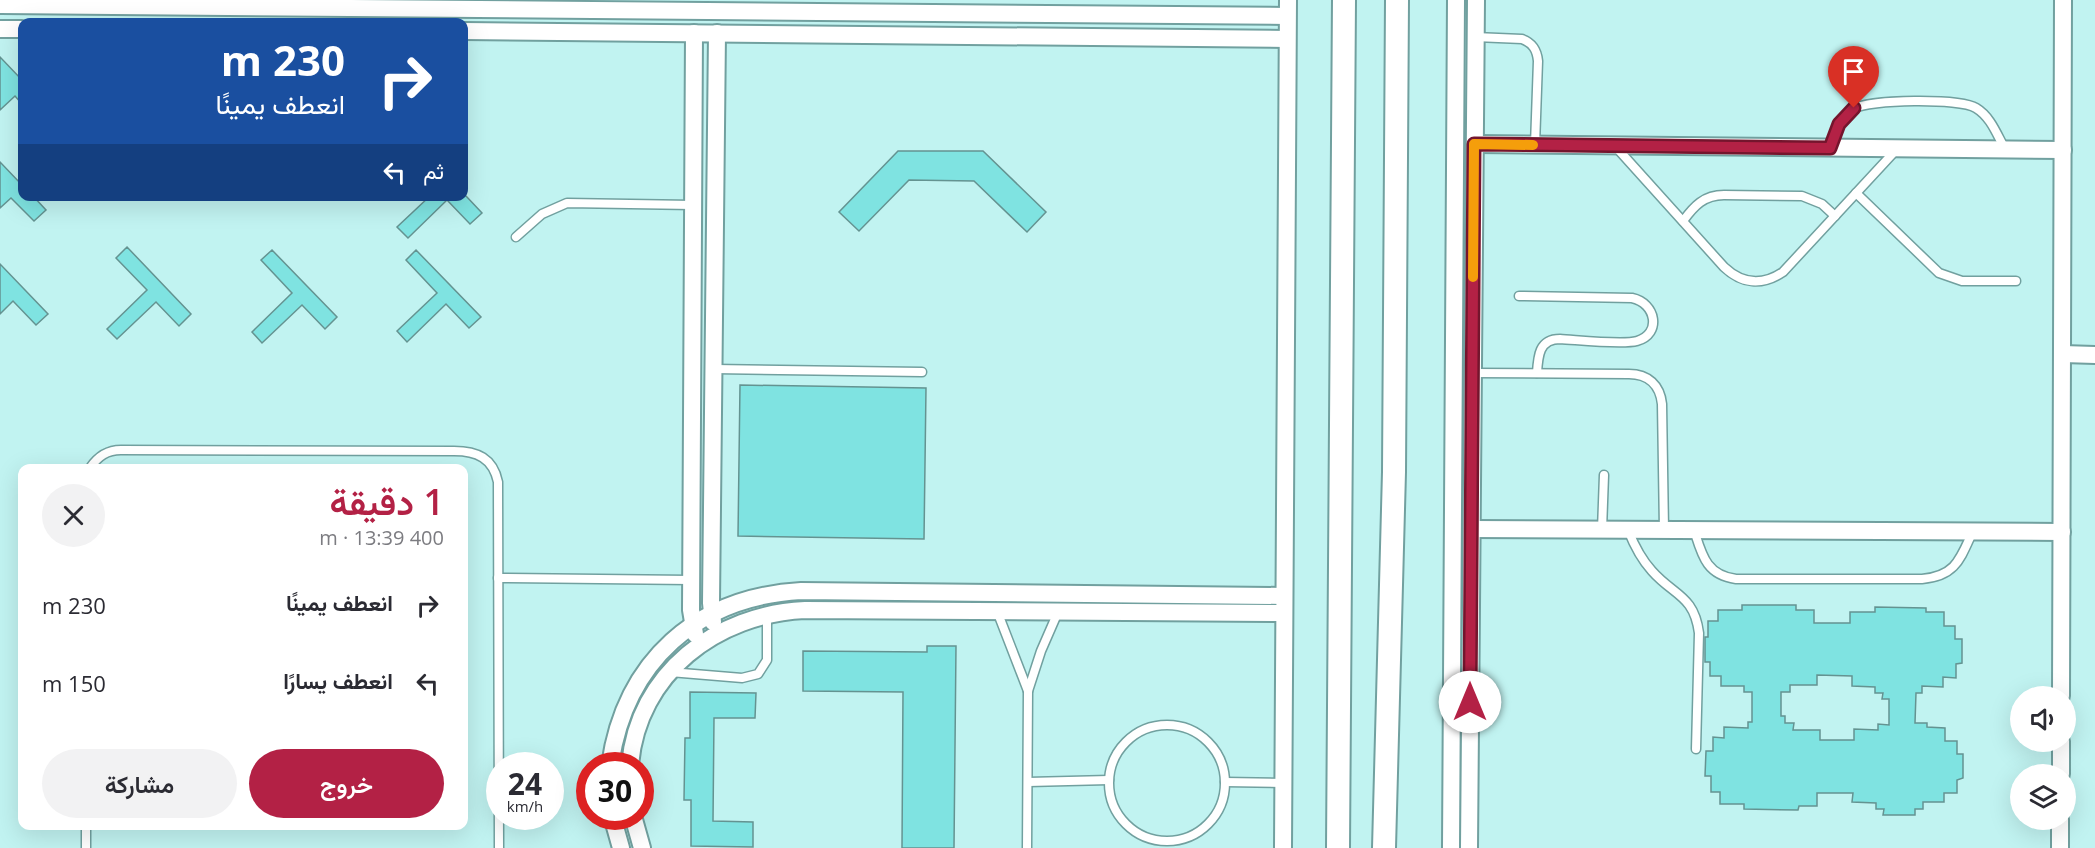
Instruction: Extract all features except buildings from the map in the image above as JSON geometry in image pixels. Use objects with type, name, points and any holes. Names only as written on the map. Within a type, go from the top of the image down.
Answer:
[{"type":"street","points":[[1338,848],[1344,0]]},
{"type":"street","points":[[1384,848],[1394,472],[1397,0]]},
{"type":"street","points":[[1451,848],[1456,0]]},
{"type":"street","points":[[1469,848],[1476,0]]},
{"type":"street","points":[[2061,686],[2063,0]]},
{"type":"street","points":[[3,3],[1288,8],[1283,848]]},
{"type":"street","points":[[0,29],[18,29]]},
{"type":"street","points":[[468,31],[1287,39]]},
{"type":"street","points":[[694,33],[691,580],[692,625],[699,645]]},
{"type":"street","points":[[714,634],[711,613],[717,33]]},
{"type":"street","points":[[694,80],[717,79]]},
{"type":"street","points":[[1474,144],[2063,150]]},
{"type":"street","points":[[2063,354],[2095,355]]},
{"type":"street","points":[[1472,529],[2062,532]]},
{"type":"street","points":[[613,752],[618,724],[635,686],[660,652],[692,625],[711,613],[746,599],[764,595],[801,591],[1284,605]]},
{"type":"street","points":[[633,752],[640,723],[648,705],[670,672],[714,634],[767,614],[805,610],[1059,612],[1284,605]]},
{"type":"street","points":[[616,830],[621,848]]},
{"type":"street","points":[[637,830],[642,848]]},
{"type":"street","points":[[2060,830],[2060,848]]},
{"type":"lane","points":[[1476,37],[1522,39],[1528,41],[1536,50],[1538,61],[1535,145]]},
{"type":"lane","points":[[1830,148],[1842,118],[1860,105],[1950,102],[1966,104],[1981,111],[2005,150]]},
{"type":"lane","points":[[1615,145],[1731,273],[1747,282],[1775,278],[1783,272],[1897,148]]},
{"type":"lane","points":[[1856,193],[1939,273],[1962,281],[2016,282]]},
{"type":"lane","points":[[1683,221],[1702,200],[1716,195],[1802,196],[1822,204],[1835,216]]},
{"type":"lane","points":[[516,237],[542,214],[567,202],[693,205]]},
{"type":"lane","points":[[1520,296],[1632,298],[1647,305],[1653,315],[1652,328],[1648,334],[1637,341],[1555,339],[1549,341],[1539,353],[1537,374]]},
{"type":"lane","points":[[714,369],[922,372]]},
{"type":"lane","points":[[1473,374],[1636,374],[1649,379],[1655,384],[1662,404],[1664,530]]},
{"type":"lane","points":[[93,464],[99,456],[114,450],[454,451],[476,453],[489,462],[494,468],[498,482],[499,848]]},
{"type":"lane","points":[[1602,530],[1604,475]]},
{"type":"lane","points":[[1628,530],[1644,562],[1660,579],[1685,598],[1698,624],[1700,633],[1696,749]]},
{"type":"lane","points":[[1694,530],[1705,561],[1715,572],[1729,578],[1760,579],[1922,579],[1936,577],[1950,571],[1956,565],[1973,531]]},
{"type":"lane","points":[[498,578],[691,580]]},
{"type":"lane","points":[[997,611],[1028,691]]},
{"type":"lane","points":[[1027,848],[1028,691],[1041,651],[1059,612]]},
{"type":"lane","points":[[670,672],[742,678],[758,674],[766,660],[767,614]]},
{"type":"lane","points":[[1175,726],[1197,734],[1206,741],[1220,760],[1225,783],[1221,805],[1208,824],[1188,837],[1166,841],[1143,835],[1125,822],[1113,802],[1109,780],[1116,757],[1131,739],[1151,728],[1175,726]]},
{"type":"lane","points":[[1028,782],[1109,780]]},
{"type":"lane","points":[[1225,783],[1283,783]]},
{"type":"lane","points":[[86,830],[86,848]]},
{"type":"slow traffic","points":[[1473,277],[1474,144],[1533,145]]},
{"type":"route","points":[[1470,702],[1474,144],[1830,148],[1842,118],[1854,108]]}]
